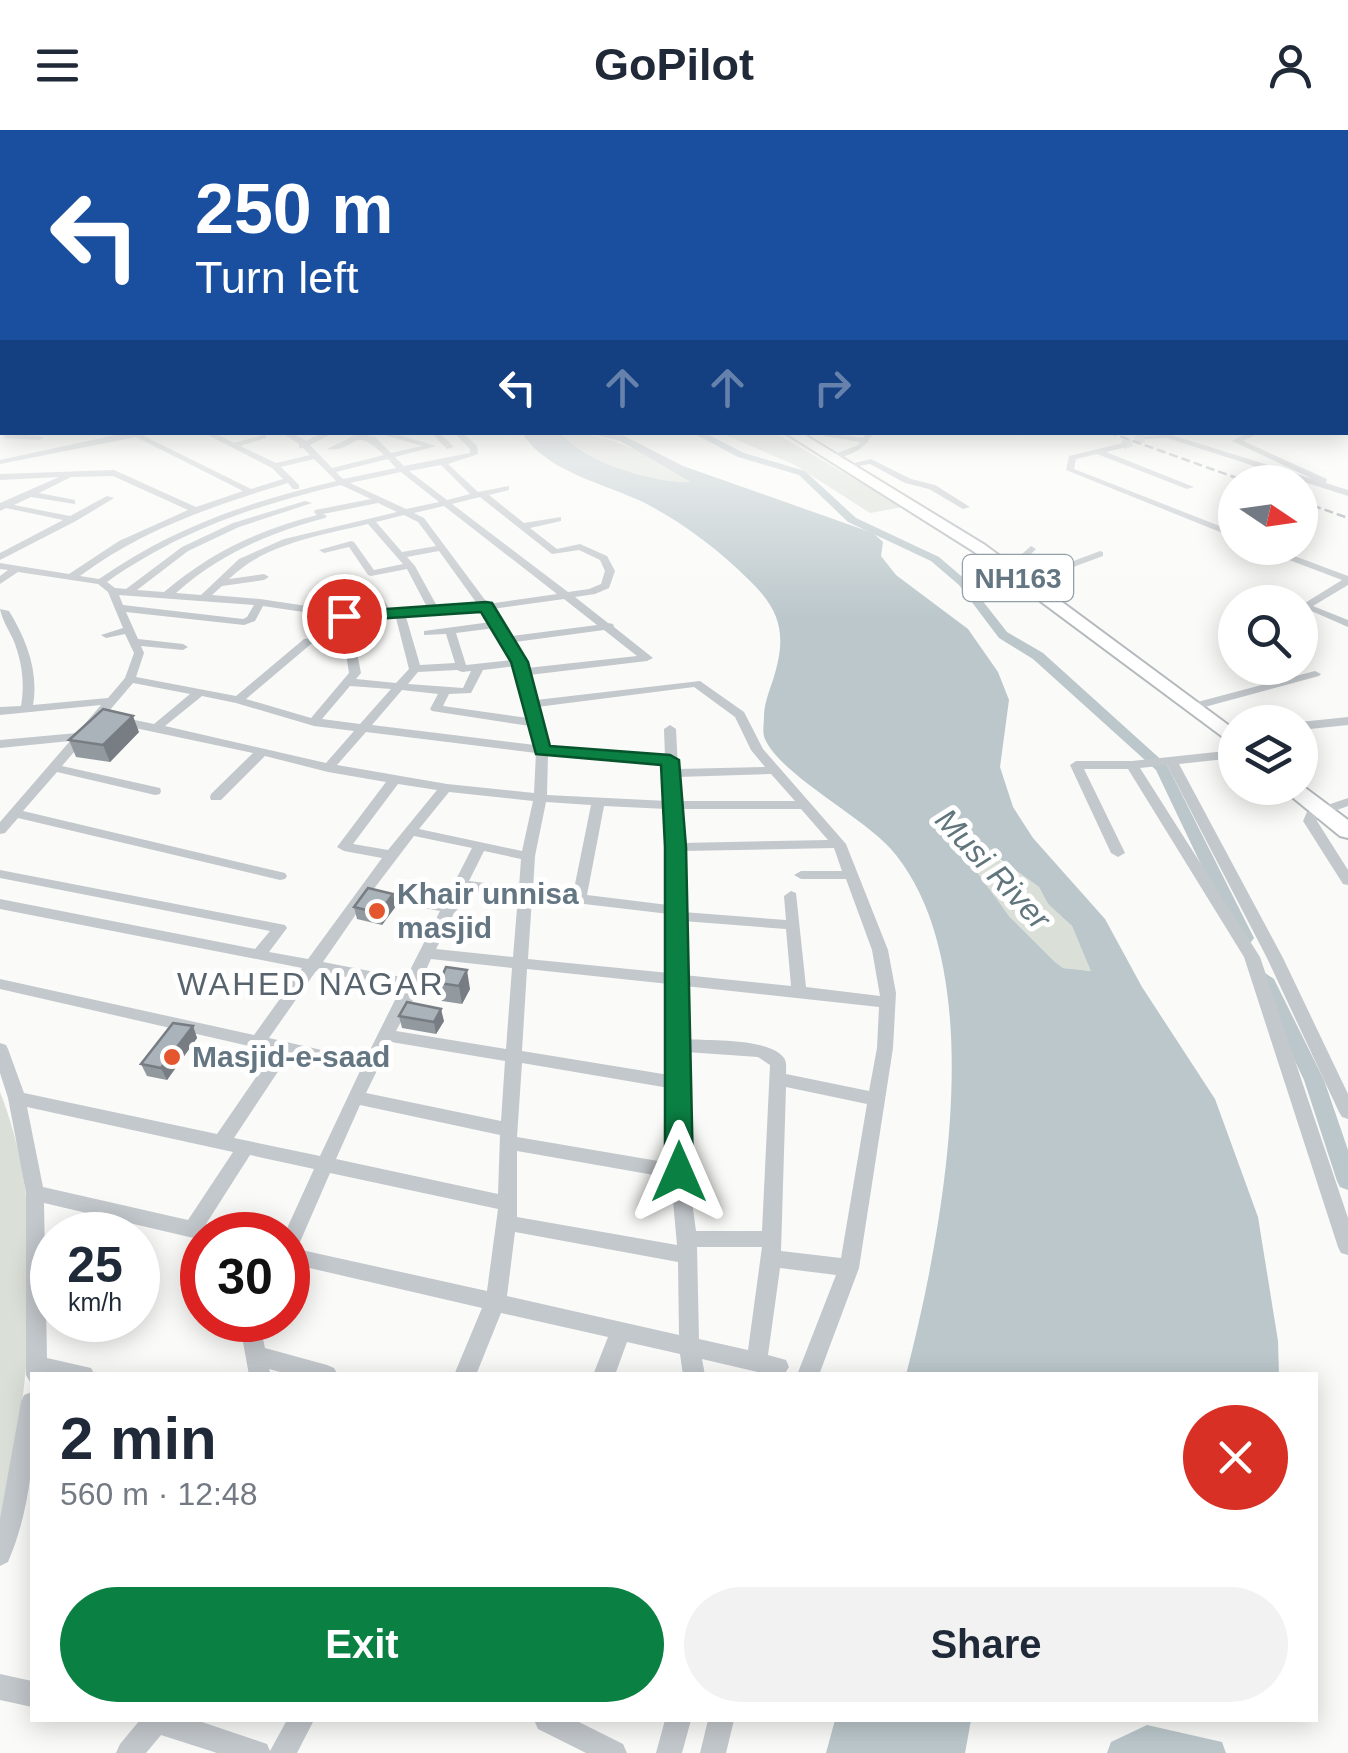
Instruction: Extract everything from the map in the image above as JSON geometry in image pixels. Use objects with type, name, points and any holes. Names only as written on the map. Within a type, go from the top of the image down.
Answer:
[{"type":"highway","name":"NH163","points":[[848,467],[1008,571],[1218,726]]},
{"type":"highway","points":[[1318,795],[1338,810],[1348,831]]},
{"type":"street","points":[[200,467],[250,492]]},
{"type":"street","points":[[272,467],[283,473],[320,514],[328,529],[326,568]]},
{"type":"street","points":[[70,578],[110,546],[194,509],[250,492],[295,467]]},
{"type":"street","points":[[325,468],[333,467]]},
{"type":"street","points":[[101,582],[136,555],[213,517],[304,498],[413,467]]},
{"type":"street","points":[[112,591],[260,602],[329,612],[346,619],[486,607],[568,596],[605,586],[610,571],[604,558],[588,548],[556,552],[447,467]]},
{"type":"street","points":[[883,467],[927,498]]},
{"type":"street","points":[[1071,467],[1070,470],[1218,529]]},
{"type":"street","points":[[1138,467],[1190,487]]},
{"type":"street","points":[[1265,467],[1344,492]]},
{"type":"street","points":[[1297,467],[1344,492]]},
{"type":"street","points":[[325,468],[347,486],[421,520],[443,548],[508,640],[521,667],[542,750],[540,800],[528,856],[520,965],[508,1136],[508,1214],[496,1300],[465,1372]]},
{"type":"street","points":[[328,768],[415,670],[647,658],[402,469]]},
{"type":"street","points":[[0,477],[114,473],[194,509]]},
{"type":"street","points":[[239,486],[283,473]]},
{"type":"street","points":[[866,477],[896,473]]},
{"type":"street","points":[[2,506],[70,476]]},
{"type":"street","points":[[908,481],[932,487],[966,507]]},
{"type":"street","points":[[204,597],[242,562],[287,540],[506,488]]},
{"type":"street","points":[[31,494],[72,502]]},
{"type":"street","points":[[0,556],[110,498]]},
{"type":"street","points":[[128,592],[184,549],[304,498]]},
{"type":"street","points":[[168,594],[212,556],[248,538],[320,514],[376,501]]},
{"type":"street","points":[[2,506],[72,519]]},
{"type":"street","points":[[487,533],[558,519]]},
{"type":"street","points":[[369,520],[410,566],[434,610]]},
{"type":"street","points":[[177,532],[202,541]]},
{"type":"street","points":[[324,550],[351,544],[371,573],[410,566]]},
{"type":"street","points":[[358,553],[391,546]]},
{"type":"street","points":[[400,555],[443,548]]},
{"type":"street","points":[[184,549],[242,562]]},
{"type":"street","points":[[1008,571],[1031,549]]},
{"type":"street","points":[[1023,582],[1100,554]]},
{"type":"street","points":[[136,555],[170,559]]},
{"type":"street","points":[[1310,565],[1348,580]]},
{"type":"street","points":[[0,566],[101,582],[112,591],[139,653],[130,680],[0,830]]},
{"type":"street","points":[[0,581],[16,569]]},
{"type":"street","points":[[219,583],[264,578]]},
{"type":"street","points":[[1348,580],[1305,606],[1348,624]]},
{"type":"street","points":[[375,594],[393,614],[415,670]]},
{"type":"street","points":[[120,608],[244,622],[260,602]]},
{"type":"street","points":[[0,612],[6,613],[18,635],[32,685],[26,708]]},
{"type":"street","points":[[314,722],[356,673],[346,619]]},
{"type":"street","points":[[428,633],[496,625]]},
{"type":"street","points":[[508,640],[609,626]]},
{"type":"street","points":[[450,630],[460,666]]},
{"type":"street","points":[[106,635],[133,636],[183,647]]},
{"type":"street","points":[[238,700],[308,641],[350,637]]},
{"type":"street","points":[[348,682],[467,691],[478,668]]},
{"type":"street","points":[[130,680],[238,700],[314,722],[670,767],[775,770]]},
{"type":"street","points":[[530,704],[696,683],[740,714],[757,750],[840,844],[880,950],[888,1002],[850,1268],[809,1372]]},
{"type":"street","points":[[1190,707],[1274,685]]},
{"type":"street","points":[[445,691],[436,709],[536,723]]},
{"type":"street","points":[[156,727],[200,692]]},
{"type":"street","points":[[0,711],[109,701]]},
{"type":"street","points":[[96,716],[328,768],[540,800],[671,808],[807,805]]},
{"type":"street","points":[[1318,724],[1348,720]]},
{"type":"street","points":[[670,728],[679,1172],[693,1372]]},
{"type":"street","points":[[0,744],[83,736]]},
{"type":"street","points":[[216,797],[260,754]]},
{"type":"street","points":[[1118,853],[1076,765],[1132,766],[1218,756]]},
{"type":"street","points":[[1171,760],[1276,958],[1348,1112]]},
{"type":"street","points":[[1132,766],[1252,956],[1348,1247]]},
{"type":"street","points":[[55,768],[155,791]]},
{"type":"street","points":[[391,855],[344,847],[394,780]]},
{"type":"street","points":[[256,1044],[391,855],[445,788]]},
{"type":"street","points":[[579,900],[598,802]]},
{"type":"street","points":[[1338,810],[1312,816],[1312,828],[1348,881]]},
{"type":"street","points":[[15,813],[280,876]]},
{"type":"street","points":[[410,831],[528,856]]},
{"type":"street","points":[[675,847],[840,844]]},
{"type":"street","points":[[306,1212],[355,1097],[430,954],[480,846]]},
{"type":"street","points":[[0,874],[280,928],[260,953]]},
{"type":"street","points":[[801,875],[851,874]]},
{"type":"street","points":[[461,885],[794,925]]},
{"type":"street","points":[[365,892],[451,909]]},
{"type":"street","points":[[791,896],[799,992]]},
{"type":"street","points":[[0,904],[414,985]]},
{"type":"street","points":[[430,954],[888,1002]]},
{"type":"street","points":[[1252,956],[1276,958]]},
{"type":"street","points":[[0,984],[370,1067]]},
{"type":"street","points":[[387,1035],[678,1083]]},
{"type":"street","points":[[678,1045],[768,1052],[778,1062],[770,1249],[757,1362]]},
{"type":"street","points":[[0,1049],[17,1098],[35,1194],[38,1371]]},
{"type":"street","points":[[222,1142],[284,1049]]},
{"type":"street","points":[[777,1079],[876,1099]]},
{"type":"street","points":[[355,1097],[508,1136],[679,1172]]},
{"type":"street","points":[[17,1098],[328,1163],[508,1214],[687,1248],[770,1249],[850,1268]]},
{"type":"street","points":[[203,1212],[246,1146]]},
{"type":"street","points":[[35,1194],[180,1225]]},
{"type":"street","points":[[310,1257],[757,1362],[778,1371]]},
{"type":"street","points":[[605,1372],[621,1331]]},
{"type":"street","points":[[259,1365],[306,1372]]},
{"type":"street","points":[[0,1554],[23,1513],[30,1427]]},
{"type":"street","points":[[0,1687],[30,1694]]},
{"type":"street","points":[[129,1753],[154,1722]]},
{"type":"street","points":[[162,1722],[258,1753]]},
{"type":"street","points":[[282,1753],[301,1722]]},
{"type":"street","points":[[551,1722],[614,1753]]},
{"type":"street","points":[[668,1753],[677,1722]]},
{"type":"street","points":[[714,1753],[721,1722]]},
{"type":"shaded area","points":[[562,467],[615,467],[658,479],[691,482],[665,467],[685,467],[873,533],[883,542],[881,556],[896,575],[968,629],[998,672],[1009,700],[1000,767],[1013,807],[1033,838],[1105,919],[1142,987],[1215,1099],[1258,1217],[1278,1341],[1279,1372],[907,1372],[933,1250],[951,1103],[951,1030],[942,960],[922,899],[890,848],[803,780],[765,739],[765,707],[780,637],[775,613],[759,591],[712,547],[673,519]],"holes":[[[948,833],[963,833],[1039,887],[1048,904],[1072,926],[1091,971],[1063,968],[1055,962],[1009,916]]]},
{"type":"shaded area","points":[[614,467],[665,467],[692,482],[659,480]]},
{"type":"shaded area","points":[[798,467],[833,467],[903,507],[870,513]]},
{"type":"shaded area","points":[[957,831],[1039,887],[1048,904],[1072,926],[1092,971],[1063,968],[1009,916],[946,836]]},
{"type":"shaded area","points":[[0,1092],[17,1144],[26,1199],[30,1314],[19,1428],[0,1538]]},
{"type":"shaded area","points":[[834,1722],[971,1722],[965,1753],[826,1753]]},
{"type":"building","points":[[103,709],[133,716],[103,745],[69,740]]},
{"type":"building","points":[[368,888],[393,894],[379,913],[354,907]]},
{"type":"building","points":[[446,967],[467,970],[459,986],[439,983]]},
{"type":"building","points":[[407,1002],[441,1009],[434,1022],[399,1016]]},
{"type":"building","points":[[173,1023],[193,1026],[161,1068],[141,1064]]},
{"type":"waterway","points":[[781,467],[802,473],[852,520],[935,559],[963,583],[1003,635],[1038,656],[1162,768],[1245,938]]},
{"type":"waterway","points":[[1265,979],[1314,1080],[1348,1181]]},
{"type":"waterway","points":[[1122,1753],[1147,1740],[1211,1753]]},
{"type":"railway","points":[[1205,467],[1218,471]]},
{"type":"railway","points":[[1318,507],[1348,518]]},
{"type":"place","name":"Khair unnisa masjid","points":[[377,911]]},
{"type":"place","name":"Masjid-e-saad","points":[[172,1057]]},
{"type":"district","name":"WAHED NAGAR","points":[[311,984]]},
{"type":"route","points":[[344,616],[346,619],[486,607],[523,672],[542,750],[670,760],[675,847],[679,1172]]},
{"type":"water label","name":"Musi River","points":[[993,869]]}]
